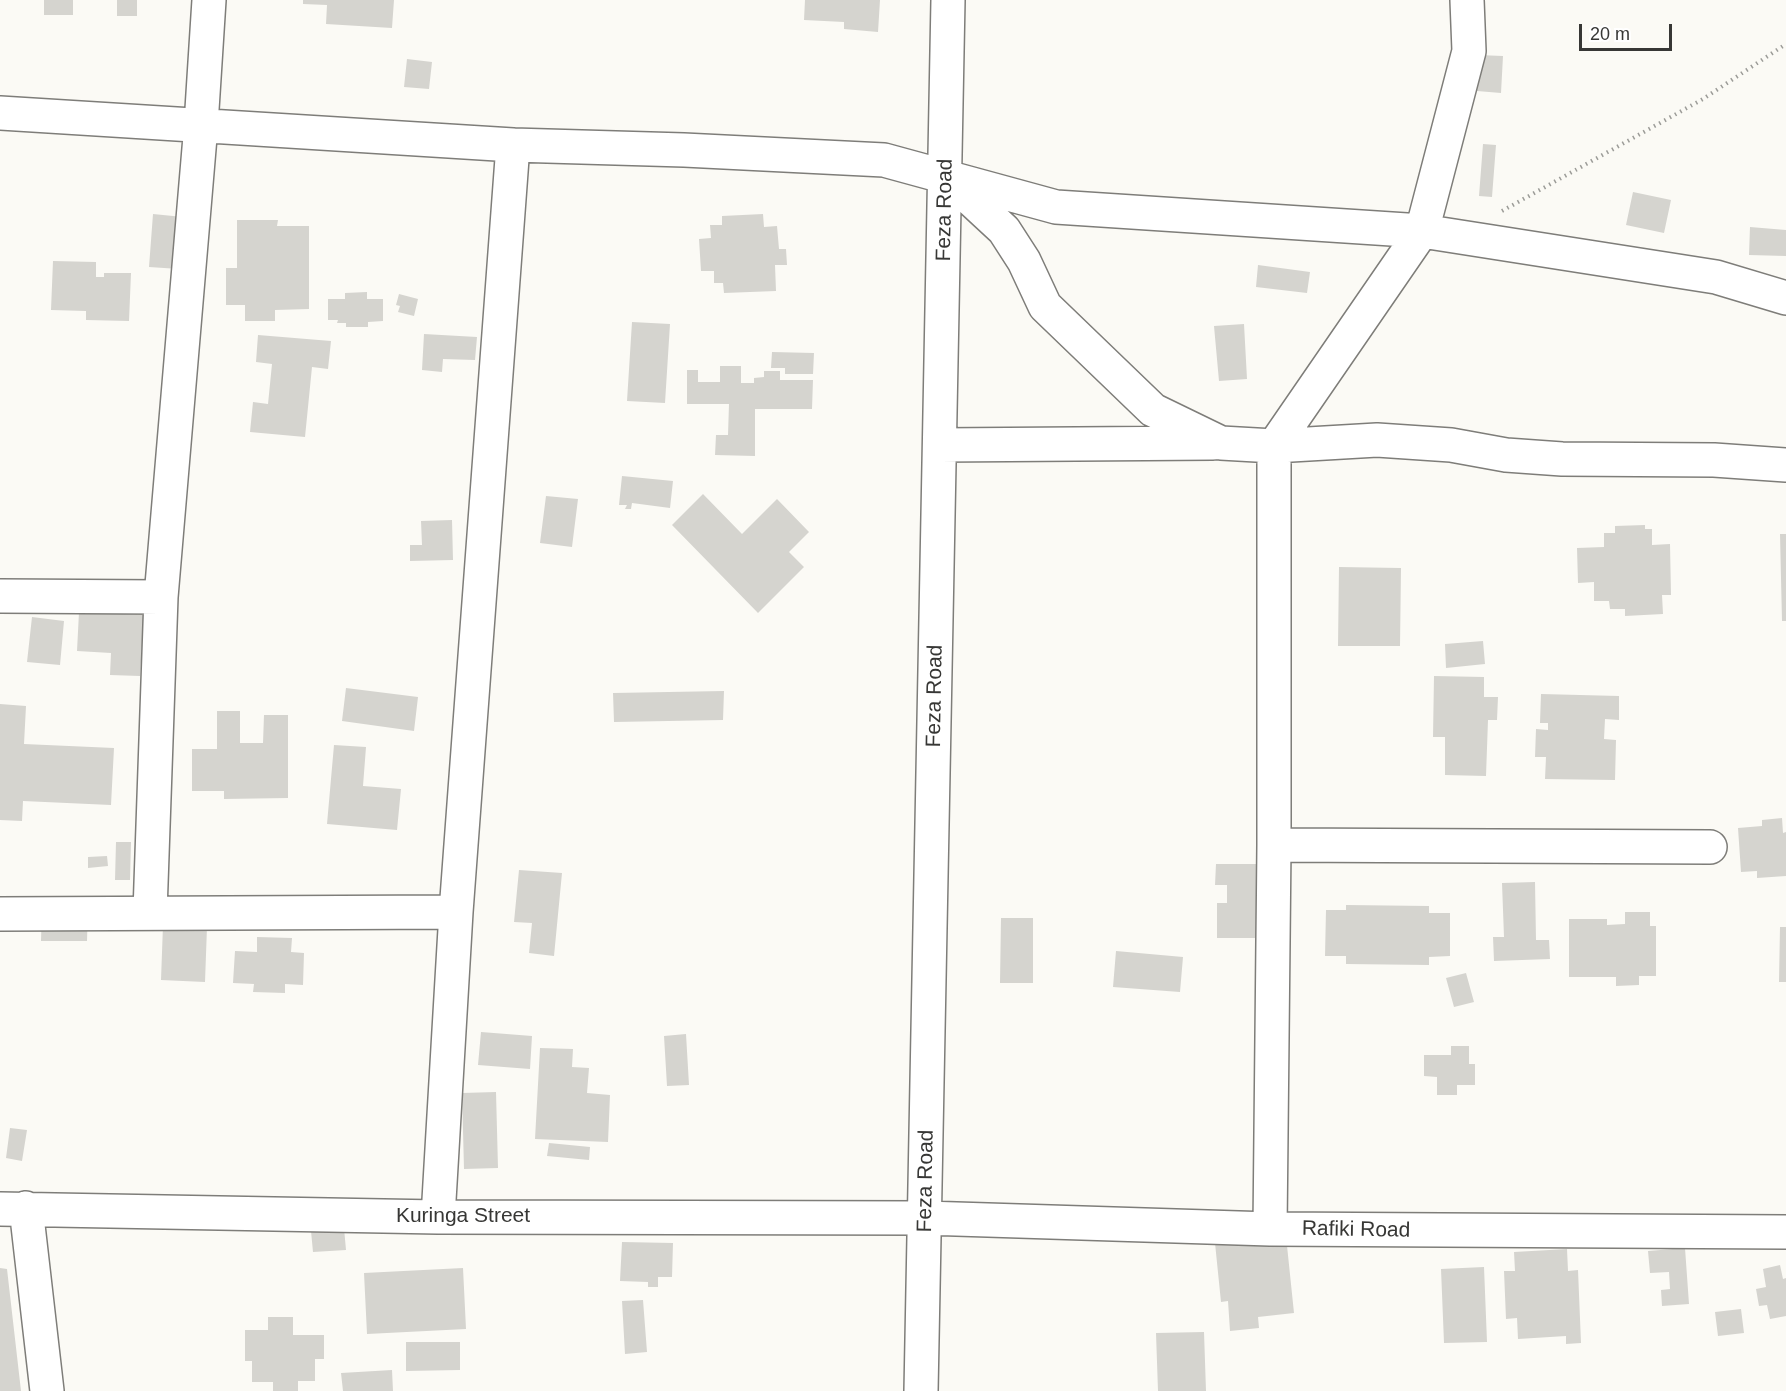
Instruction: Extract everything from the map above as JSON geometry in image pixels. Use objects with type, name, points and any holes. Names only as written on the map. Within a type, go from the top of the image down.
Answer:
[{"type":"street","points":[[150,912],[161,597],[201,125],[209,0]]},
{"type":"street","name":"Feza Road","points":[[921,1391],[948,0]]},
{"type":"street","points":[[1270,1229],[1274,845],[1274,446],[1422,231],[1469,51],[1467,0]]},
{"type":"street","points":[[0,113],[513,145],[884,159],[1056,207],[1422,231],[1716,277],[1786,298]]},
{"type":"street","points":[[438,1217],[456,912],[513,145]]},
{"type":"street","points":[[946,176],[1004,230],[1023,261],[1045,306],[1153,410],[1221,443]]},
{"type":"street","points":[[940,445],[1221,443],[1274,446],[1377,440],[1451,445],[1506,455],[1562,459],[1714,460],[1786,465]]},
{"type":"street","points":[[0,596],[161,597]]},
{"type":"street","points":[[1274,845],[1710,847]]},
{"type":"street","points":[[0,914],[456,912]]},
{"type":"street","points":[[13,1208],[47,1391]]},
{"type":"street","name":"Kuringa Street","points":[[13,1208],[438,1217],[925,1218]]},
{"type":"street","name":"Rafiki Road","points":[[925,1218],[1270,1229],[1786,1232]]},
{"type":"path","points":[[1456,236],[1703,99],[1786,44]]},
{"type":"building","points":[[44,0],[73,0],[73,15],[44,15]]},
{"type":"building","points":[[117,0],[137,0],[137,16],[117,16]]},
{"type":"building","points":[[303,0],[394,0],[392,28],[326,24],[327,5],[303,4]]},
{"type":"building","points":[[805,0],[880,0],[878,32],[844,29],[844,22],[804,20]]},
{"type":"building","points":[[1478,55],[1503,56],[1501,93],[1477,91]]},
{"type":"building","points":[[407,59],[432,62],[429,89],[404,87]]},
{"type":"building","points":[[1483,144],[1496,145],[1492,197],[1479,196]]},
{"type":"building","points":[[1633,192],[1671,200],[1664,233],[1626,225]]},
{"type":"building","points":[[153,214],[183,217],[179,269],[149,267]]},
{"type":"building","points":[[763,214],[764,227],[777,226],[779,249],[786,249],[787,265],[775,265],[776,291],[724,293],[723,283],[714,283],[714,271],[701,271],[699,239],[711,238],[710,225],[722,225],[722,216]]},
{"type":"building","points":[[237,220],[278,220],[277,226],[309,226],[309,309],[275,310],[275,321],[245,321],[245,305],[226,305],[226,268],[237,268]]},
{"type":"building","points":[[1750,227],[1786,230],[1786,256],[1749,255]]},
{"type":"building","points":[[53,261],[96,262],[96,277],[104,277],[104,273],[131,273],[129,321],[86,320],[86,311],[51,310]]},
{"type":"building","points":[[1258,265],[1310,272],[1307,293],[1256,287]]},
{"type":"building","points":[[367,292],[367,299],[383,299],[383,321],[368,322],[368,327],[346,327],[346,323],[328,320],[328,299],[345,299],[345,293]]},
{"type":"building","points":[[399,294],[418,299],[414,316],[398,312],[400,306],[396,305]]},
{"type":"building","points":[[632,322],[670,324],[665,403],[627,401]]},
{"type":"building","points":[[1244,324],[1247,379],[1219,381],[1214,326]]},
{"type":"building","points":[[424,334],[477,337],[475,360],[443,359],[442,372],[422,370]]},
{"type":"building","points":[[258,335],[331,341],[328,369],[312,367],[305,437],[250,432],[253,402],[268,404],[272,364],[256,362]]},
{"type":"building","points":[[772,352],[814,353],[813,374],[785,374],[785,368],[771,368]]},
{"type":"building","points":[[720,366],[741,366],[741,383],[754,383],[754,378],[764,377],[764,371],[780,371],[780,380],[813,380],[812,409],[755,409],[755,456],[715,455],[716,435],[728,435],[729,404],[687,404],[687,370],[698,370],[698,382],[720,382]]},
{"type":"building","points":[[622,476],[673,481],[670,508],[632,503],[631,509],[625,509],[627,505],[619,505]]},
{"type":"building","points":[[703,494],[742,534],[777,499],[809,532],[789,552],[804,567],[758,613],[672,525]]},
{"type":"building","points":[[546,496],[578,499],[572,547],[540,543]]},
{"type":"building","points":[[452,520],[453,560],[410,561],[410,545],[422,545],[421,521]]},
{"type":"building","points":[[1645,525],[1645,529],[1652,529],[1652,545],[1670,544],[1671,595],[1662,595],[1663,614],[1625,616],[1625,609],[1610,609],[1609,601],[1594,601],[1594,582],[1578,583],[1577,548],[1604,547],[1604,533],[1615,533],[1615,526]]},
{"type":"building","points":[[1780,534],[1786,534],[1786,621],[1782,621]]},
{"type":"building","points":[[1339,567],[1401,568],[1400,646],[1338,646]]},
{"type":"building","points":[[79,612],[144,615],[140,676],[110,675],[111,653],[77,651]]},
{"type":"building","points":[[32,617],[64,621],[60,665],[27,662]]},
{"type":"building","points":[[1483,641],[1485,664],[1446,668],[1445,644]]},
{"type":"building","points":[[1434,676],[1484,677],[1484,697],[1498,697],[1497,720],[1488,720],[1486,776],[1445,775],[1445,737],[1433,737]]},
{"type":"building","points":[[346,688],[418,697],[414,731],[342,721]]},
{"type":"building","points":[[724,691],[723,720],[614,722],[613,693]]},
{"type":"building","points":[[1541,694],[1619,696],[1619,720],[1605,719],[1604,739],[1616,740],[1615,780],[1545,779],[1546,757],[1535,757],[1536,729],[1548,730],[1548,723],[1540,723]]},
{"type":"building","points":[[0,704],[26,706],[24,744],[114,748],[111,805],[23,801],[22,821],[0,820]]},
{"type":"building","points":[[217,711],[240,711],[240,743],[263,743],[264,715],[288,715],[288,798],[224,799],[224,791],[192,791],[192,749],[217,749]]},
{"type":"building","points":[[334,745],[366,747],[363,786],[401,789],[397,830],[327,824]]},
{"type":"building","points":[[1782,818],[1783,833],[1786,832],[1786,876],[1757,878],[1757,871],[1741,872],[1738,828],[1762,826],[1762,820]]},
{"type":"building","points":[[116,842],[131,842],[130,880],[115,880]]},
{"type":"building","points":[[107,856],[108,866],[88,868],[88,857]]},
{"type":"building","points":[[1216,864],[1260,864],[1259,938],[1217,938],[1217,903],[1227,903],[1227,885],[1215,885]]},
{"type":"building","points":[[519,870],[562,873],[554,956],[529,953],[532,923],[514,922]]},
{"type":"building","points":[[1535,882],[1536,940],[1549,940],[1550,959],[1494,961],[1493,937],[1504,937],[1502,883]]},
{"type":"building","points":[[42,905],[88,905],[87,941],[41,941]]},
{"type":"building","points":[[1346,905],[1429,906],[1429,913],[1450,913],[1450,956],[1429,957],[1429,965],[1346,964],[1346,956],[1325,956],[1326,910],[1346,910]]},
{"type":"building","points":[[1625,912],[1650,912],[1650,926],[1656,926],[1656,976],[1639,976],[1639,985],[1616,986],[1616,977],[1569,977],[1569,919],[1607,919],[1607,925],[1625,924]]},
{"type":"building","points":[[1001,918],[1033,918],[1033,983],[1000,983]]},
{"type":"building","points":[[163,925],[207,927],[205,982],[161,980]]},
{"type":"building","points":[[1780,927],[1786,927],[1786,982],[1779,982]]},
{"type":"building","points":[[257,937],[292,938],[291,952],[304,953],[303,985],[285,984],[285,993],[253,992],[254,984],[233,983],[235,951],[257,952]]},
{"type":"building","points":[[1116,951],[1183,957],[1180,992],[1113,987]]},
{"type":"building","points":[[1466,973],[1474,1002],[1454,1007],[1446,978]]},
{"type":"building","points":[[481,1032],[532,1036],[530,1069],[478,1065]]},
{"type":"building","points":[[686,1034],[689,1085],[667,1086],[664,1036]]},
{"type":"building","points":[[1451,1046],[1469,1046],[1469,1064],[1475,1064],[1475,1085],[1457,1085],[1457,1095],[1437,1095],[1437,1077],[1424,1076],[1424,1055],[1451,1055]]},
{"type":"building","points":[[540,1048],[573,1049],[572,1067],[589,1068],[587,1093],[610,1095],[608,1142],[535,1139]]},
{"type":"building","points":[[496,1092],[498,1168],[464,1169],[462,1093]]},
{"type":"building","points":[[10,1128],[27,1130],[22,1161],[6,1158]]},
{"type":"building","points":[[549,1143],[590,1147],[589,1160],[547,1156]]},
{"type":"building","points":[[344,1228],[346,1250],[313,1252],[311,1231]]},
{"type":"building","points":[[1286,1236],[1294,1313],[1258,1317],[1259,1328],[1230,1331],[1228,1301],[1221,1302],[1215,1243]]},
{"type":"building","points":[[622,1242],[673,1243],[672,1277],[658,1277],[658,1287],[648,1287],[648,1282],[620,1281]]},
{"type":"building","points":[[1685,1248],[1689,1304],[1662,1306],[1661,1290],[1670,1289],[1669,1272],[1650,1273],[1648,1251]]},
{"type":"building","points":[[1567,1249],[1568,1271],[1578,1270],[1581,1343],[1566,1344],[1566,1336],[1518,1339],[1517,1318],[1506,1319],[1504,1271],[1515,1271],[1514,1252]]},
{"type":"building","points":[[1780,1265],[1783,1279],[1786,1278],[1786,1316],[1770,1319],[1767,1305],[1759,1306],[1756,1289],[1766,1287],[1763,1269]]},
{"type":"building","points":[[1484,1267],[1487,1342],[1444,1343],[1441,1269]]},
{"type":"building","points":[[0,1268],[7,1269],[21,1391],[0,1391]]},
{"type":"building","points":[[463,1268],[466,1329],[367,1334],[364,1273]]},
{"type":"building","points":[[643,1300],[647,1352],[625,1354],[622,1301]]},
{"type":"building","points":[[1741,1309],[1744,1333],[1718,1336],[1715,1312]]},
{"type":"building","points":[[268,1317],[293,1317],[293,1335],[324,1335],[324,1359],[315,1359],[315,1381],[298,1381],[298,1391],[273,1391],[273,1382],[252,1382],[252,1361],[245,1361],[245,1330],[268,1330]]},
{"type":"building","points":[[1204,1332],[1206,1391],[1158,1391],[1156,1333]]},
{"type":"building","points":[[406,1342],[460,1342],[460,1370],[406,1371]]},
{"type":"building","points":[[392,1370],[393,1391],[343,1391],[341,1373]]}]
